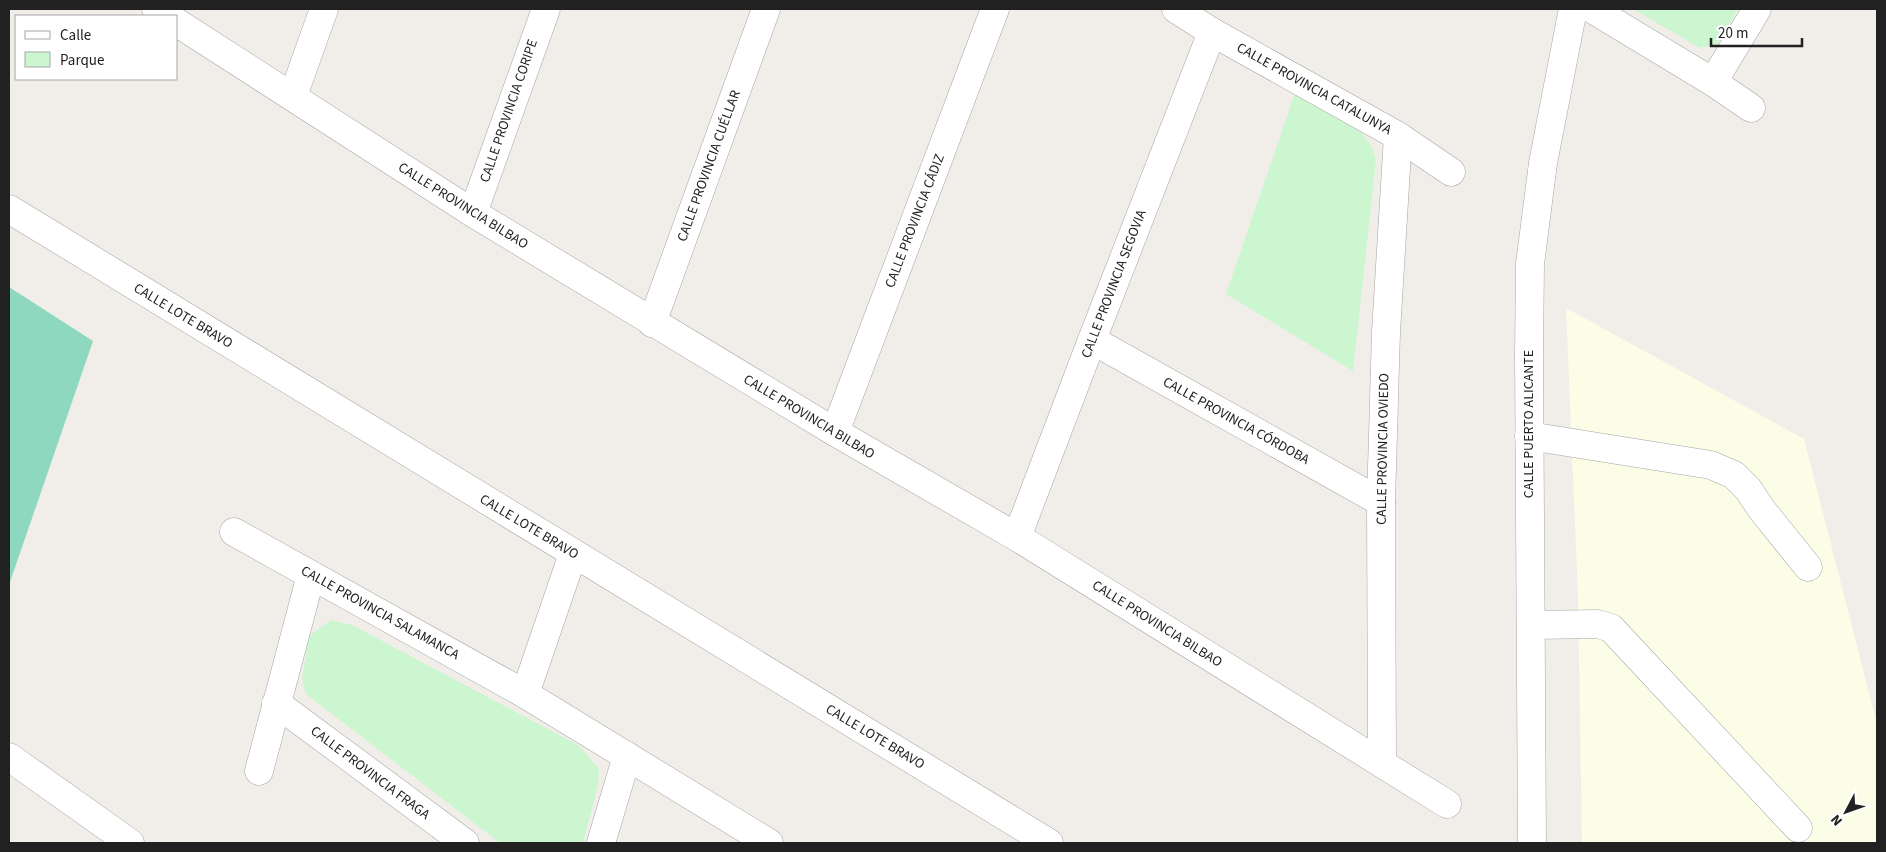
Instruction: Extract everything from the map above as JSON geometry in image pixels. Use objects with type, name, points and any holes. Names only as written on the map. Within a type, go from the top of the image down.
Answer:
[{"type":"street","points":[[292,96],[324,9]]},
{"type":"street","name":"CALLE PROVINCIA CORIPE","points":[[473,213],[546,9]]},
{"type":"street","name":"CALLE PROVINCIA CUÉLLAR","points":[[652,323],[766,9]]},
{"type":"street","name":"CALLE PROVINCIA CÁDIZ","points":[[835,432],[995,9]]},
{"type":"street","name":"CALLE PROVINCIA CATALUNYA","points":[[1176,9],[1212,32],[1398,136],[1451,172]]},
{"type":"street","name":"CALLE PUERTO ALICANTE","points":[[1532,843],[1529,436],[1530,264],[1543,163],[1573,9]]},
{"type":"street","points":[[1592,9],[1712,82],[1750,108]]},
{"type":"street","points":[[1712,82],[1757,9]]},
{"type":"street","name":"CALLE PROVINCIA BILBAO","points":[[178,23],[473,213],[835,432],[1018,537],[1447,804]]},
{"type":"street","name":"CALLE PROVINCIA SEGOVIA","points":[[1018,537],[1092,340],[1212,32]]},
{"type":"street","name":"CALLE PROVINCIA OVIEDO","points":[[1382,763],[1381,502],[1386,332],[1398,136]]},
{"type":"street","name":"CALLE LOTE BRAVO","points":[[9,210],[1049,843]]},
{"type":"street","name":"CALLE PROVINCIA CÓRDOBA","points":[[1092,340],[1381,502]]},
{"type":"street","points":[[1529,436],[1711,465],[1734,476],[1748,488],[1762,510],[1808,567]]},
{"type":"street","name":"CALLE PROVINCIA SALAMANCA","points":[[234,532],[525,694],[769,843]]},
{"type":"street","points":[[525,694],[573,554]]},
{"type":"street","points":[[259,771],[311,575]]},
{"type":"street","points":[[1531,625],[1598,624],[1611,628],[1798,828]]},
{"type":"street","name":"CALLE PROVINCIA FRAGA","points":[[276,702],[465,843]]},
{"type":"street","points":[[601,843],[626,756]]},
{"type":"street","points":[[9,757],[106,835],[130,843]]},
{"type":"shaded area","points":[[1566,308],[1804,439],[1877,724],[1877,843],[1582,843],[1578,597]]},
{"type":"green space","points":[[1633,9],[1738,9],[1718,44],[1700,48]]},
{"type":"green space","points":[[1295,93],[1362,133],[1372,147],[1376,160],[1353,371],[1226,294]]},
{"type":"green space","points":[[9,287],[93,341],[9,585]]},
{"type":"green space","points":[[331,620],[352,625],[578,745],[599,769],[598,785],[583,843],[500,843],[306,694],[302,679],[309,636]]}]
